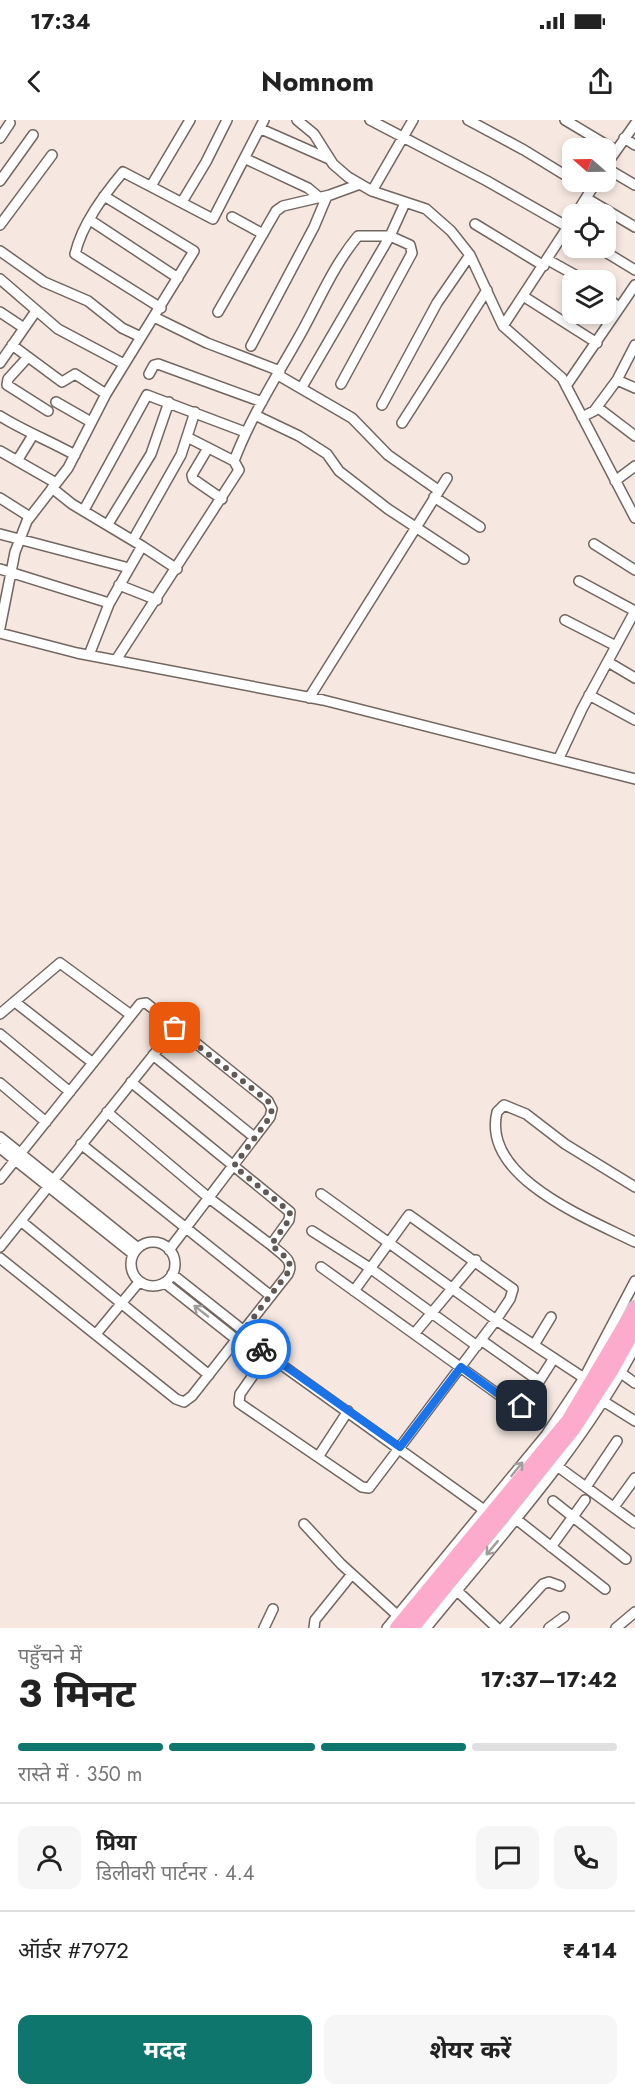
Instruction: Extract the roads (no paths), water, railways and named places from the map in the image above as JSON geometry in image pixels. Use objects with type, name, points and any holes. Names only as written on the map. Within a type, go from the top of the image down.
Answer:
[{"type":"highway","points":[[397,1622],[449,1583],[472,1531],[568,1421],[635,1308]]},
{"type":"highway","points":[[412,1628],[574,1428],[611,1371],[635,1328]]},
{"type":"street","points":[[151,186],[189,120]]},
{"type":"street","points":[[182,202],[206,162],[226,120]]},
{"type":"street","points":[[297,120],[314,134],[329,159],[348,177],[372,191],[426,209],[451,231],[470,255],[503,326],[562,378],[603,452],[615,481],[635,518]]},
{"type":"street","points":[[370,120],[562,220]]},
{"type":"street","points":[[372,191],[414,120]]},
{"type":"street","points":[[468,120],[562,174]]},
{"type":"street","points":[[565,120],[595,138]]},
{"type":"street","points":[[616,149],[634,122]]},
{"type":"street","points":[[0,138],[10,123]]},
{"type":"street","points":[[161,308],[75,254],[104,196],[123,172],[213,219],[246,159],[262,124],[329,159]]},
{"type":"street","points":[[0,181],[33,135]]},
{"type":"street","points":[[624,138],[635,145]]},
{"type":"street","points":[[0,225],[52,155]]},
{"type":"street","points":[[246,159],[323,197]]},
{"type":"street","points":[[616,173],[635,185]]},
{"type":"street","points":[[218,312],[279,208],[323,197],[360,184]]},
{"type":"street","points":[[585,192],[635,227]]},
{"type":"street","points":[[582,204],[590,192]]},
{"type":"street","points":[[0,628],[10,574],[20,539],[30,517],[75,454],[106,394],[194,251],[104,196]]},
{"type":"street","points":[[251,346],[314,227],[323,197]]},
{"type":"street","points":[[302,387],[390,236],[405,203]]},
{"type":"street","points":[[232,217],[263,234]]},
{"type":"street","points":[[90,220],[178,278]]},
{"type":"street","points":[[475,224],[562,270]]},
{"type":"street","points":[[234,461],[245,432],[279,373],[330,274],[358,236],[390,236],[410,245],[412,253],[340,384]]},
{"type":"street","points":[[503,326],[562,239]]},
{"type":"street","points":[[0,251],[44,282],[88,301],[122,327],[141,337]]},
{"type":"street","points":[[382,405],[437,303],[470,255]]},
{"type":"street","points":[[615,258],[635,270]]},
{"type":"street","points":[[0,279],[58,329],[124,364]]},
{"type":"street","points":[[566,386],[635,285]]},
{"type":"street","points":[[402,423],[487,290]]},
{"type":"street","points":[[523,296],[597,343]]},
{"type":"street","points":[[0,363],[7,348],[36,311]]},
{"type":"street","points":[[0,312],[24,328]]},
{"type":"street","points":[[154,318],[207,344],[279,373],[352,418],[388,455],[480,527]]},
{"type":"street","points":[[7,348],[28,357],[62,382],[75,374],[106,394]]},
{"type":"street","points":[[582,417],[597,407],[617,380],[634,348]]},
{"type":"street","points":[[28,357],[8,379],[7,385],[48,411]]},
{"type":"street","points":[[149,374],[158,364],[262,402]]},
{"type":"street","points":[[617,380],[635,388]]},
{"type":"street","points":[[84,510],[144,398],[151,396],[169,402],[245,432]]},
{"type":"street","points":[[56,402],[91,422]]},
{"type":"street","points":[[108,524],[152,454],[169,402]]},
{"type":"street","points":[[597,407],[635,436]]},
{"type":"street","points":[[133,540],[175,468],[195,412]]},
{"type":"street","points":[[255,415],[299,436],[332,458],[339,471],[414,528],[464,559]]},
{"type":"street","points":[[0,416],[33,435],[75,454]]},
{"type":"street","points":[[17,461],[33,435]]},
{"type":"street","points":[[116,660],[157,600],[239,470],[234,461],[187,437]]},
{"type":"street","points":[[208,448],[192,475],[193,479],[222,499]]},
{"type":"street","points":[[0,451],[54,486],[84,510],[177,569]]},
{"type":"street","points":[[615,481],[635,466]]},
{"type":"street","points":[[309,698],[447,478]]},
{"type":"street","points":[[0,498],[30,517]]},
{"type":"street","points":[[0,534],[129,568]]},
{"type":"street","points":[[594,544],[635,570]]},
{"type":"street","points":[[88,655],[109,603],[142,546]]},
{"type":"street","points":[[0,569],[109,603]]},
{"type":"street","points":[[559,758],[616,645],[631,629],[635,611],[579,581]]},
{"type":"street","points":[[119,585],[157,600]]},
{"type":"street","points":[[565,620],[616,645]]},
{"type":"street","points":[[0,633],[88,655],[309,698],[559,758],[635,779]]},
{"type":"street","points":[[608,662],[635,678]]},
{"type":"street","points":[[589,695],[635,720]]},
{"type":"street","points":[[0,1014],[60,963],[132,1015]]},
{"type":"street","points":[[15,1002],[93,1063]]},
{"type":"street","points":[[0,1179],[144,1002],[271,1106],[270,1117],[169,1250]]},
{"type":"street","points":[[0,1247],[175,1028]]},
{"type":"street","points":[[0,1034],[70,1092]]},
{"type":"street","points":[[153,1055],[254,1137]]},
{"type":"street","points":[[131,1082],[290,1212],[289,1220],[271,1245]]},
{"type":"street","points":[[0,1083],[46,1122]]},
{"type":"street","points":[[635,1187],[565,1144],[517,1108],[504,1105],[497,1112],[495,1130],[498,1142],[520,1175],[556,1202],[635,1242]]},
{"type":"street","points":[[0,1258],[180,1402],[188,1401],[271,1296],[291,1267],[289,1260],[209,1198],[107,1112]]},
{"type":"street","points":[[0,1137],[18,1157],[136,1251]]},
{"type":"street","points":[[81,1144],[271,1296]]},
{"type":"street","points":[[0,1148],[18,1157]]},
{"type":"street","points":[[321,1194],[496,1320],[584,1378]]},
{"type":"street","points":[[268,1354],[240,1394],[239,1403],[366,1489],[496,1320],[510,1299],[513,1289],[411,1215],[405,1218],[354,1291]]},
{"type":"street","points":[[22,1222],[209,1375]]},
{"type":"street","points":[[312,1231],[539,1381]]},
{"type":"street","points":[[154,1242],[169,1250],[175,1262],[172,1274],[165,1282],[151,1286],[139,1282],[131,1267],[136,1251],[154,1242]]},
{"type":"street","points":[[414,1334],[476,1260]]},
{"type":"street","points":[[321,1266],[517,1407],[526,1402],[554,1358]]},
{"type":"street","points":[[172,1274],[240,1335]]},
{"type":"street","points":[[387,1628],[397,1622],[472,1531],[484,1510],[546,1435],[584,1378],[635,1281]]},
{"type":"street","points":[[96,1334],[139,1282]]},
{"type":"street","points":[[165,1282],[400,1447],[484,1510]]},
{"type":"street","points":[[534,1345],[551,1317]]},
{"type":"street","points":[[426,1628],[449,1583],[516,1519],[557,1466],[603,1401],[635,1347]]},
{"type":"street","points":[[621,1373],[635,1383]]},
{"type":"street","points":[[603,1401],[635,1421]]},
{"type":"street","points":[[318,1457],[348,1411]]},
{"type":"street","points":[[586,1487],[617,1441]]},
{"type":"street","points":[[557,1466],[635,1523]]},
{"type":"street","points":[[614,1507],[635,1478]]},
{"type":"street","points":[[553,1500],[626,1559]]},
{"type":"street","points":[[551,1547],[585,1500]]},
{"type":"street","points":[[516,1519],[605,1589]]},
{"type":"street","points":[[304,1524],[397,1622]]},
{"type":"street","points":[[314,1628],[315,1620],[352,1574]]},
{"type":"street","points":[[449,1583],[497,1628],[543,1584],[549,1582],[560,1586]]},
{"type":"street","points":[[264,1628],[273,1609]]},
{"type":"street","points":[[616,1628],[635,1612]]},
{"type":"street","points":[[549,1628],[564,1617]]}]
